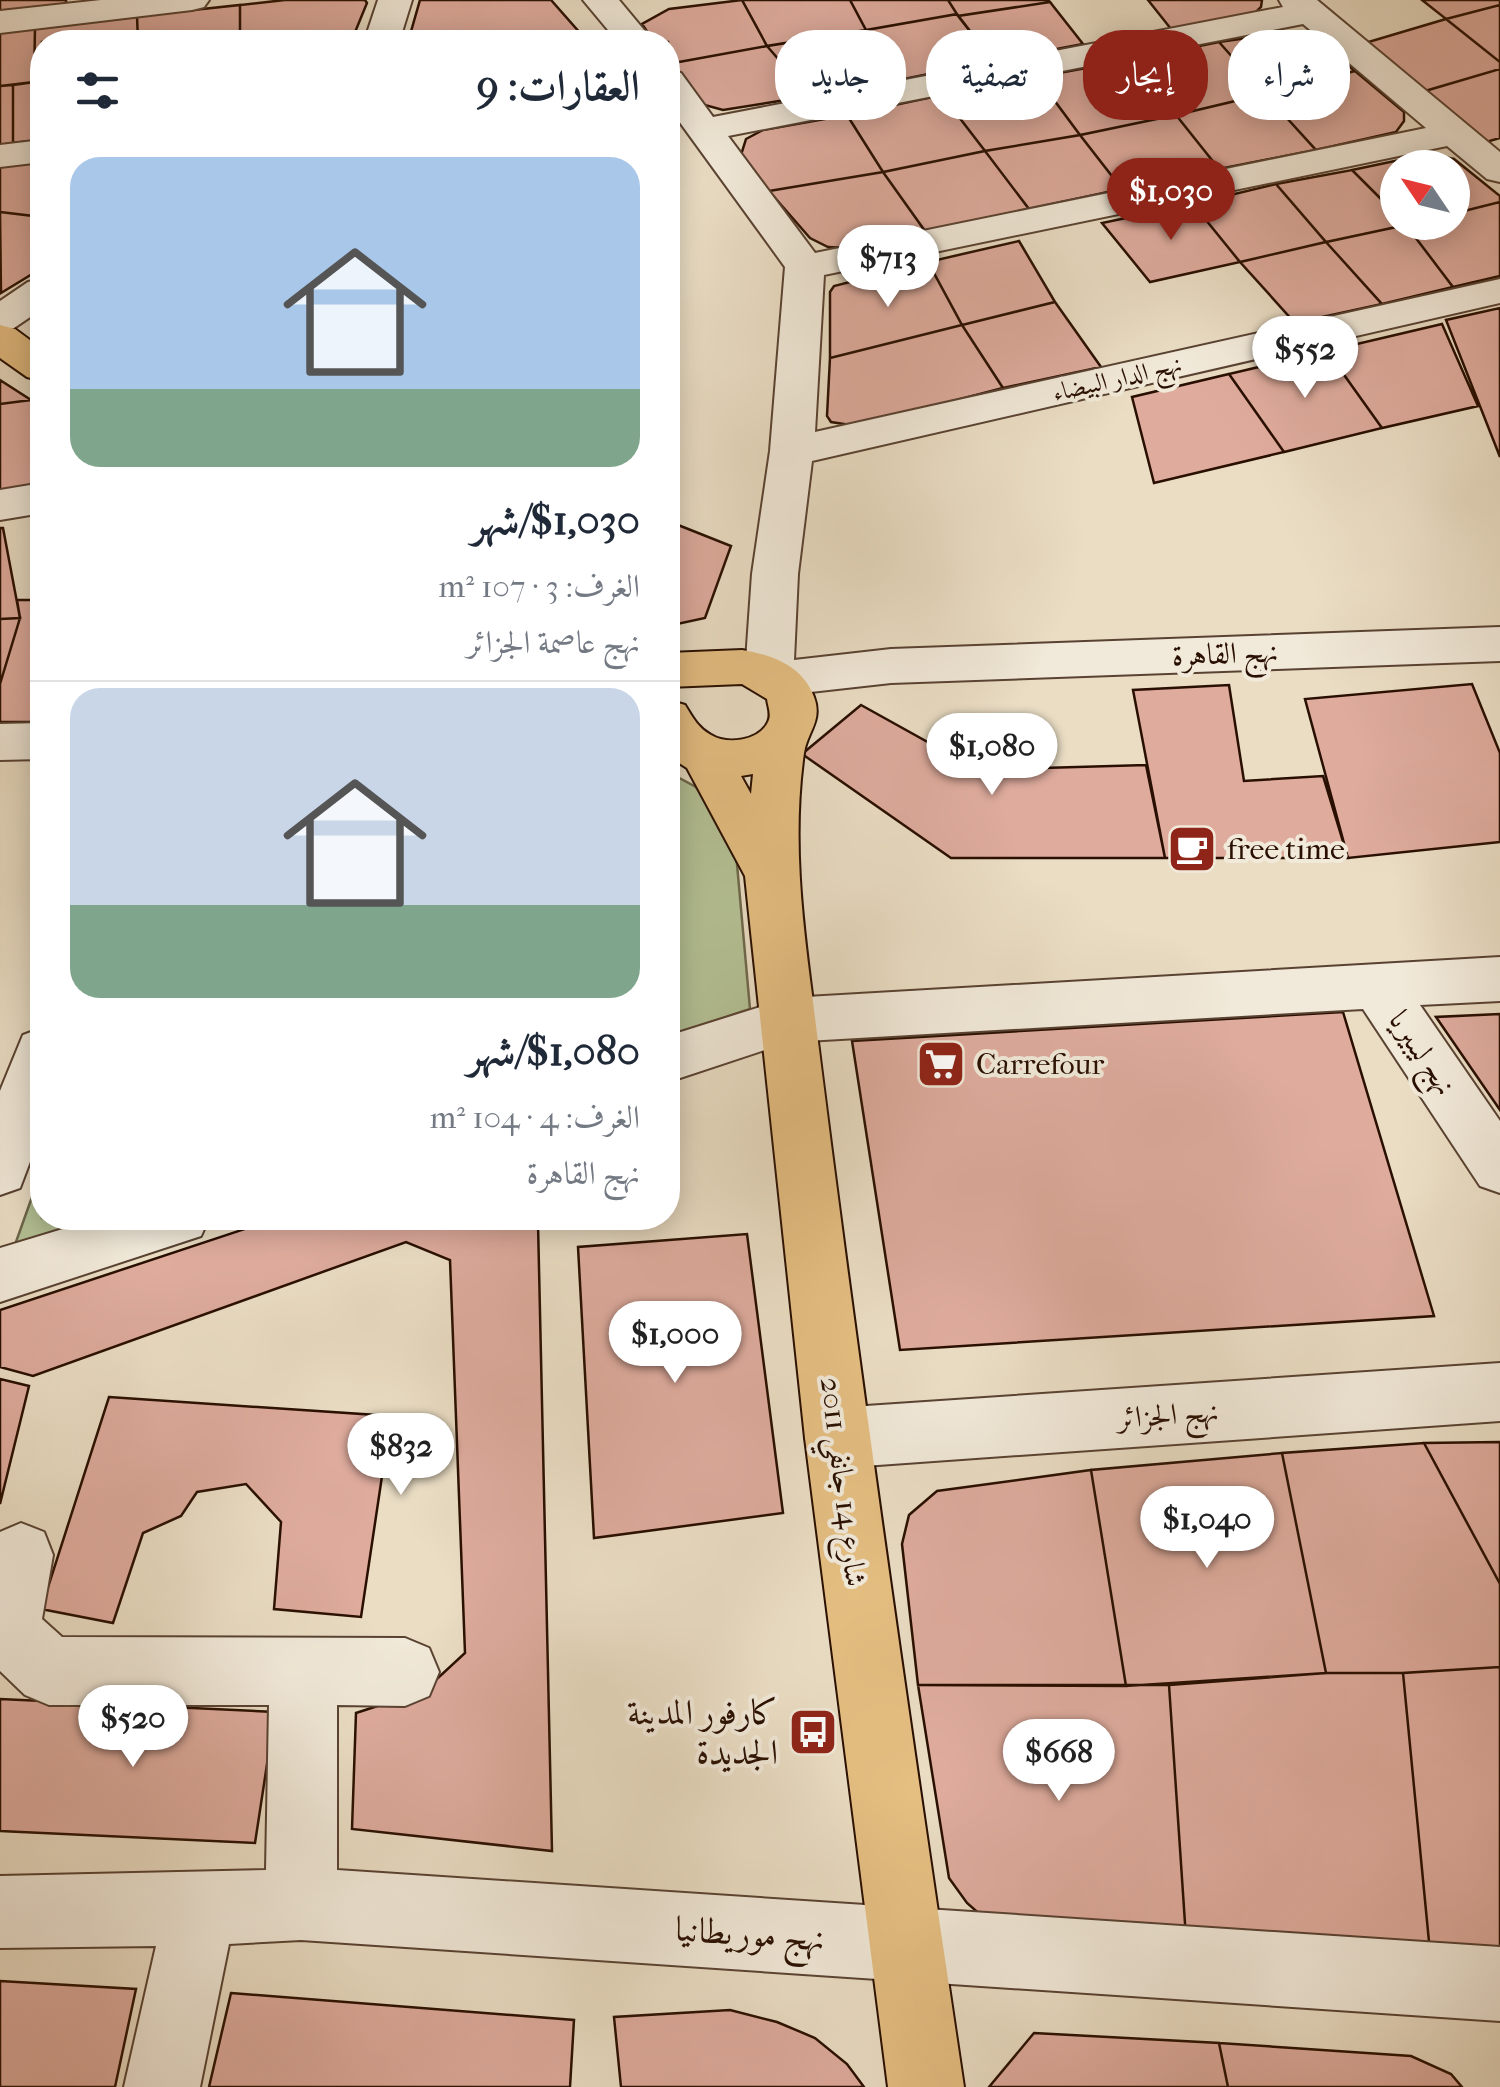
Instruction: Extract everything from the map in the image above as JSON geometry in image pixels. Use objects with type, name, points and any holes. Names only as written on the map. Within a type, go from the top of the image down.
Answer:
[{"type":"main road","points":[[0,338],[30,359]]},
{"type":"main road","points":[[680,686],[684,682],[747,688]]},
{"type":"main road","points":[[680,734],[751,757],[747,688]]},
{"type":"main road","points":[[747,688],[771,876]]},
{"type":"main road","points":[[680,736],[771,876]]},
{"type":"main road","name":"شارع 14 جانفي 2011","points":[[771,876],[836,1438],[926,2087]]},
{"type":"street","points":[[0,22],[192,0]]},
{"type":"street","points":[[386,30],[396,0]]},
{"type":"street","points":[[603,3],[642,0]]},
{"type":"street","points":[[603,3],[626,30]]},
{"type":"street","points":[[707,129],[1303,6],[1500,171]]},
{"type":"street","points":[[680,96],[806,267],[792,451],[775,574],[747,688]]},
{"type":"street","points":[[806,267],[1454,133]]},
{"type":"street","points":[[0,156],[30,152]]},
{"type":"street","name":"نهج الدار البيضاء","points":[[792,451],[1500,291]]},
{"type":"street","points":[[0,319],[30,299]]},
{"type":"street","points":[[0,504],[30,500]]},
{"type":"street","name":"نهج القاهرة","points":[[747,688],[950,664],[1500,644]]},
{"type":"street","points":[[0,742],[30,741]]},
{"type":"street","points":[[680,1055],[788,1020],[1500,979]]},
{"type":"street","name":"نهج ليبيريا","points":[[1377,986],[1500,1168]]},
{"type":"street","points":[[0,1170],[30,1085]]},
{"type":"street","points":[[0,1275],[142,1230]]},
{"type":"street","name":"نهج الجزائر","points":[[836,1438],[1500,1392]]},
{"type":"street","points":[[21,1555],[7,1632],[49,1671],[405,1672]]},
{"type":"street","points":[[301,1904],[303,1669]]},
{"type":"street","name":"نهج موريطانيا","points":[[0,1912],[200,1910],[301,1904],[1500,1984]]},
{"type":"street","points":[[162,2087],[200,1910]]},
{"type":"green space","points":[[680,778],[696,787],[735,842],[750,1009],[680,1032]]},
{"type":"green space","points":[[30,1203],[30,1230],[82,1230],[12,1253]]},
{"type":"building","points":[[0,0],[66,0],[66,6],[0,12]]},
{"type":"building","points":[[285,0],[367,3],[356,30],[240,30],[240,5]]},
{"type":"building","points":[[420,0],[551,0],[577,30],[411,30]]},
{"type":"building","points":[[742,0],[767,46],[680,62],[680,30],[646,30],[642,24],[669,9]]},
{"type":"building","points":[[742,0],[850,0],[866,30],[775,30],[775,45],[767,46]]},
{"type":"building","points":[[850,0],[948,0],[957,14],[866,30]]},
{"type":"building","points":[[948,0],[1048,0],[1050,2],[958,16]]},
{"type":"building","points":[[1148,0],[1262,0],[1254,14],[1171,29]]},
{"type":"building","points":[[1422,0],[1500,0],[1500,5],[1446,19]]},
{"type":"building","points":[[1050,2],[1083,44],[1063,48],[1063,30],[969,30],[958,16]]},
{"type":"building","points":[[240,5],[240,30],[138,30],[137,16]]},
{"type":"building","points":[[1500,5],[1500,62],[1446,19]]},
{"type":"building","points":[[957,14],[969,30],[926,30],[926,75],[906,79],[906,30],[866,30]]},
{"type":"building","points":[[137,16],[138,30],[35,28]]},
{"type":"building","points":[[1446,19],[1500,62],[1500,69],[1425,91],[1365,43]]},
{"type":"building","points":[[35,28],[30,30],[30,82],[0,86],[0,31]]},
{"type":"building","points":[[1219,42],[1228,52],[1228,103],[1208,107],[1208,44]]},
{"type":"building","points":[[767,46],[775,55],[775,102],[723,110],[701,104],[680,79],[680,62]]},
{"type":"building","points":[[1083,69],[1083,120],[1152,120],[1080,135],[1063,112],[1063,72]]},
{"type":"building","points":[[1500,69],[1500,138],[1486,142],[1425,91]]},
{"type":"building","points":[[1355,71],[1404,112],[1404,121],[1396,132],[1316,150],[1289,120],[1350,120],[1350,72]]},
{"type":"building","points":[[30,83],[30,141],[13,143],[13,85]]},
{"type":"building","points":[[13,85],[13,143],[0,145],[0,86]]},
{"type":"building","points":[[926,98],[926,120],[961,120],[985,151],[883,172],[850,120],[906,120],[906,103]]},
{"type":"building","points":[[1228,103],[1228,120],[1289,120],[1316,150],[1219,169],[1180,120],[1208,120],[1208,107]]},
{"type":"building","points":[[1063,112],[1080,135],[985,151],[961,120],[1063,120]]},
{"type":"building","points":[[819,120],[850,120],[883,172],[769,191],[741,155],[746,139],[763,130]]},
{"type":"building","points":[[1152,120],[1180,120],[1219,169],[1122,189],[1080,135]]},
{"type":"building","points":[[1080,135],[1122,189],[1029,209],[985,151]]},
{"type":"building","points":[[985,151],[1029,209],[925,231],[883,172]]},
{"type":"building","points":[[30,162],[30,216],[0,212],[0,166]]},
{"type":"building","points":[[1380,164],[1380,198],[1352,170]]},
{"type":"building","points":[[1352,170],[1380,198],[1380,231],[1326,242],[1276,184]]},
{"type":"building","points":[[883,172],[925,231],[845,248],[828,247],[810,238],[769,191]]},
{"type":"building","points":[[1470,172],[1500,196],[1500,202],[1470,210]]},
{"type":"building","points":[[1276,184],[1326,242],[1240,262],[1193,204]]},
{"type":"building","points":[[1500,202],[1500,276],[1453,287],[1417,240],[1470,240],[1470,210]]},
{"type":"building","points":[[1193,204],[1240,262],[1150,282],[1102,223]]},
{"type":"building","points":[[0,212],[30,216],[30,275],[1,293]]},
{"type":"building","points":[[1380,231],[1380,240],[1417,240],[1453,287],[1382,304],[1326,242]]},
{"type":"building","points":[[1019,241],[1055,302],[962,325],[928,262]]},
{"type":"building","points":[[1326,242],[1382,304],[1295,323],[1240,262]]},
{"type":"building","points":[[928,262],[962,325],[830,358],[830,292],[834,286]]},
{"type":"building","points":[[1055,302],[1101,367],[1003,388],[962,325]]},
{"type":"building","points":[[1500,308],[1500,457],[1446,320]]},
{"type":"building","points":[[1442,324],[1478,406],[1382,428],[1327,351]]},
{"type":"building","points":[[962,325],[1003,388],[857,426],[831,422],[827,416],[830,358]]},
{"type":"building","points":[[1327,351],[1382,428],[1284,452],[1229,374]]},
{"type":"building","points":[[1229,374],[1284,452],[1154,483],[1132,397]]},
{"type":"building","points":[[0,380],[30,399],[30,400],[0,404]]},
{"type":"building","points":[[30,400],[30,493],[0,497],[0,404]]},
{"type":"building","points":[[680,526],[731,546],[705,618],[680,623]]},
{"type":"building","points":[[3,528],[20,618],[0,619]]},
{"type":"building","points":[[17,600],[30,600],[30,722],[0,722],[0,684],[20,618]]},
{"type":"building","points":[[20,618],[0,684],[0,619]]},
{"type":"building","points":[[1472,684],[1500,753],[1500,842],[1348,858],[1305,699]]},
{"type":"building","points":[[1229,685],[1244,781],[1323,776],[1348,858],[1165,858],[1133,690]]},
{"type":"building","points":[[861,705],[978,770],[1146,765],[1165,858],[951,858],[802,754]]},
{"type":"building","points":[[1343,1012],[1434,1316],[900,1350],[852,1041]]},
{"type":"building","points":[[1500,1014],[1500,1110],[1436,1017]]},
{"type":"building","points":[[242,1230],[538,1230],[552,1851],[352,1829],[356,1713],[424,1691],[465,1653],[450,1260],[406,1242],[33,1376],[0,1367],[0,1310]]},
{"type":"building","points":[[747,1234],[783,1513],[594,1538],[578,1247]]},
{"type":"building","points":[[0,1379],[29,1386],[0,1504]]},
{"type":"building","points":[[109,1397],[391,1416],[361,1617],[274,1609],[281,1522],[246,1484],[197,1492],[181,1516],[143,1533],[113,1623],[41,1609]]},
{"type":"building","points":[[1500,1442],[1500,1584],[1424,1443]]},
{"type":"building","points":[[1424,1443],[1500,1584],[1500,1667],[1326,1673],[1282,1453]]},
{"type":"building","points":[[1282,1453],[1326,1673],[1126,1686],[1091,1470]]},
{"type":"building","points":[[1091,1470],[1126,1686],[918,1685],[902,1544],[909,1515],[937,1491]]},
{"type":"building","points":[[1500,1667],[1500,1957],[1430,1952],[1403,1673]]},
{"type":"building","points":[[1326,1673],[1403,1673],[1430,1952],[1186,1938],[1169,1685]]},
{"type":"building","points":[[918,1685],[1169,1685],[1186,1938],[991,1924],[967,1903],[949,1878]]},
{"type":"building","points":[[0,1699],[275,1712],[255,1843],[0,1831]]},
{"type":"building","points":[[0,1981],[136,1989],[115,2087],[0,2087]]},
{"type":"building","points":[[231,1993],[574,2020],[570,2087],[209,2087]]},
{"type":"building","points":[[730,2010],[777,2022],[815,2038],[847,2064],[864,2087],[621,2087],[614,2017]]},
{"type":"building","points":[[1034,2033],[1219,2043],[1228,2087],[989,2087]]},
{"type":"building","points":[[1219,2043],[1411,2056],[1451,2074],[1462,2087],[1228,2087]]},
{"type":"place","name":"free time","points":[[1192,849]]},
{"type":"place","name":"Carrefour","points":[[941,1064]]},
{"type":"place","name":"كارفور المدينة الجديدة","points":[[813,1732]]}]
